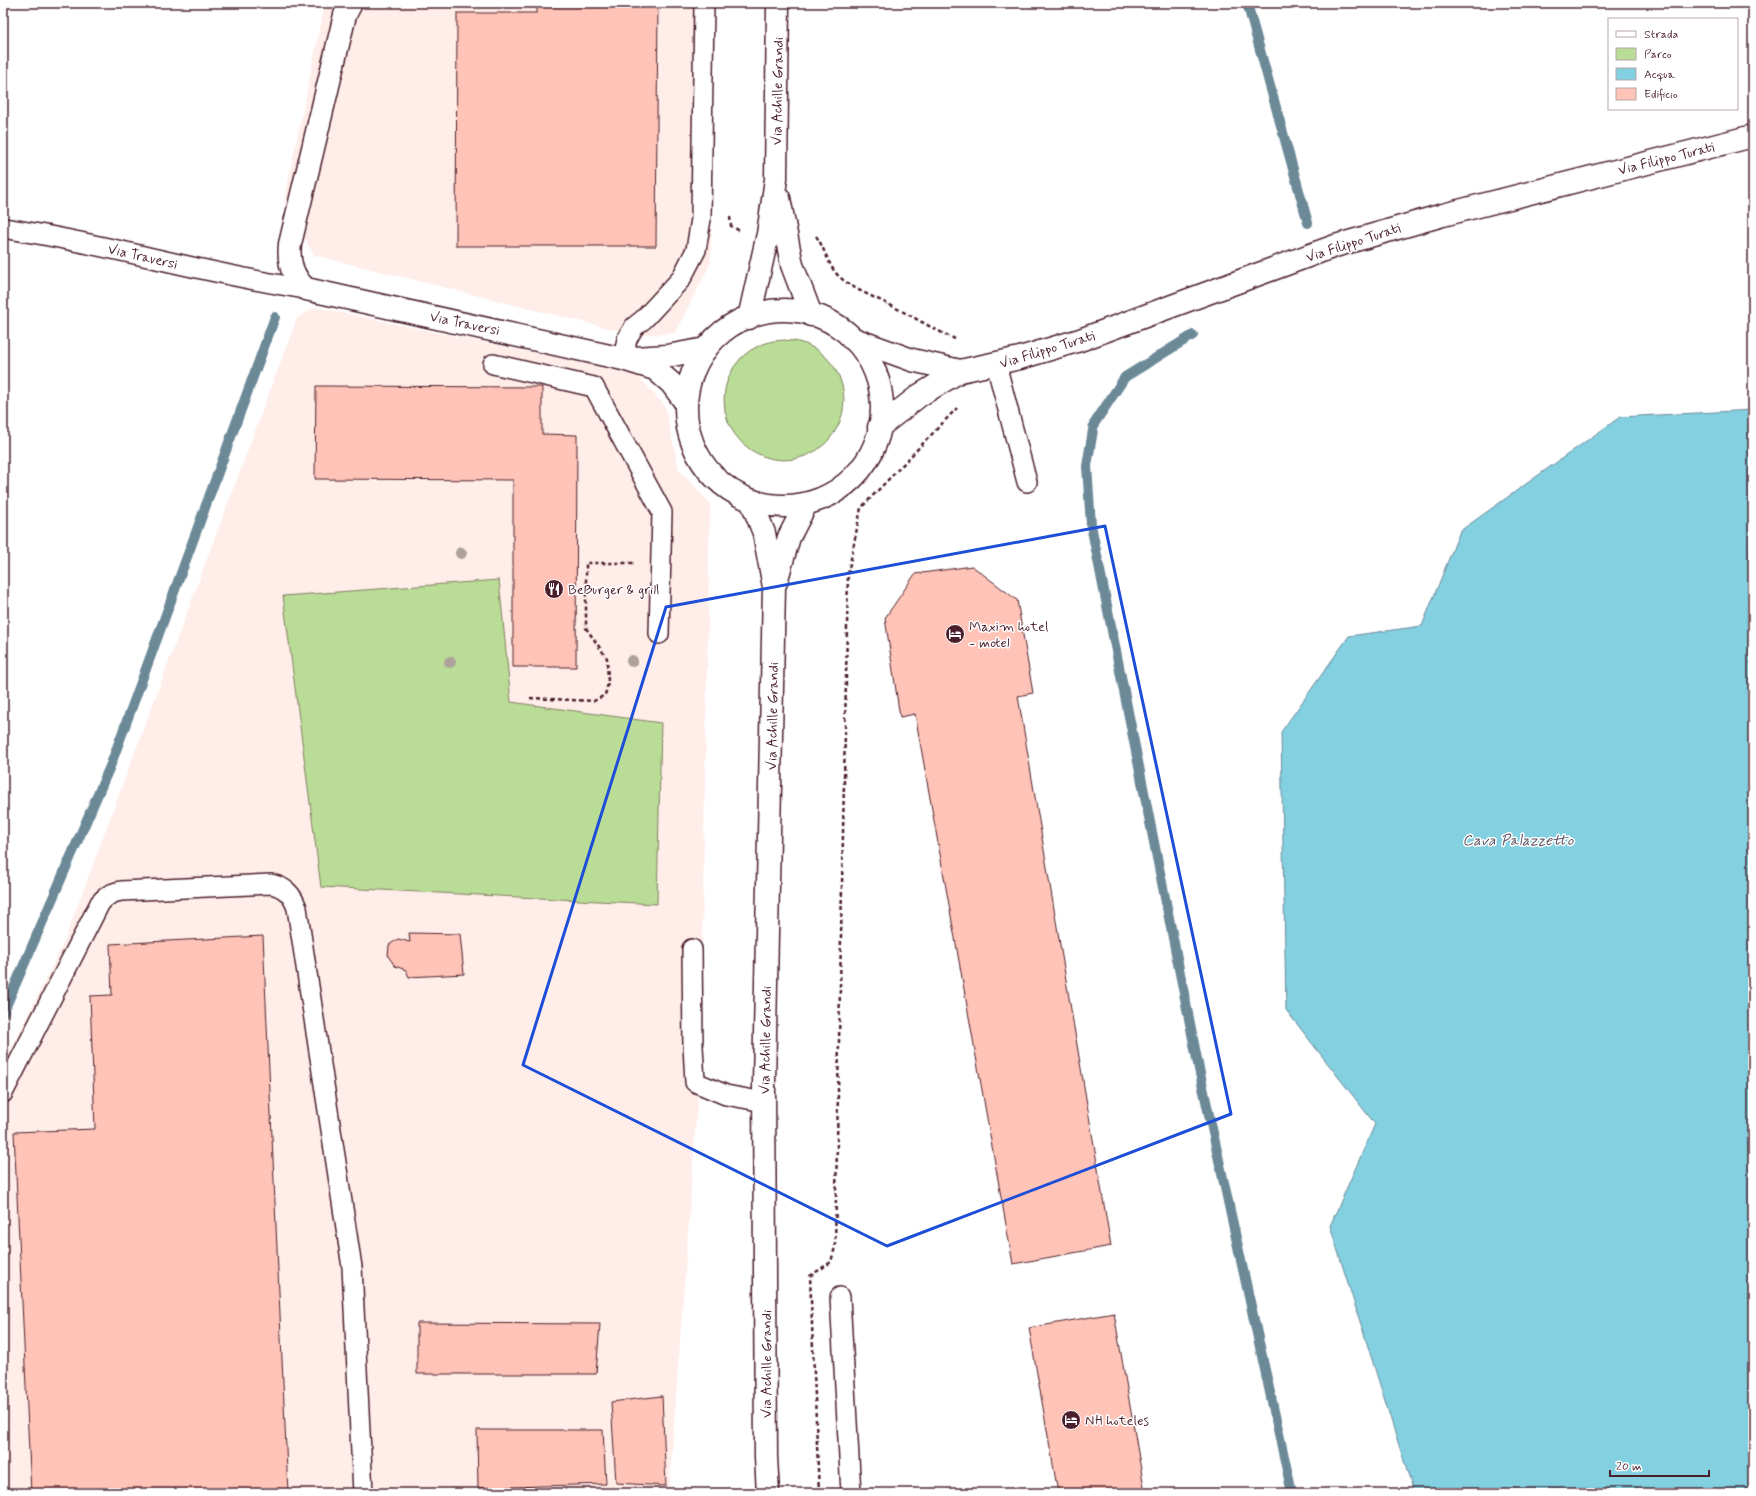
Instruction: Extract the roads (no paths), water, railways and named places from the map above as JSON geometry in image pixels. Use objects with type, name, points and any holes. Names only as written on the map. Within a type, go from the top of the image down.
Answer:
[{"type":"main road","points":[[306,289],[296,279],[291,269],[289,257],[290,244],[344,15],[351,3]]},
{"type":"main road","name":"Via Achille Grandi","points":[[749,318],[768,234],[776,179],[778,3]]},
{"type":"main road","name":"Via Filippo Turati","points":[[879,427],[920,395],[960,371],[996,364],[1080,340],[1307,256],[1384,231],[1753,136]]},
{"type":"main road","name":"Via Achille Grandi","points":[[776,179],[792,265],[811,315]]},
{"type":"main road","name":"Via Traversi","points":[[306,289],[623,359]]},
{"type":"main road","points":[[779,311],[797,312],[811,315],[833,325],[852,338],[870,360],[877,381],[881,414],[879,427],[870,454],[854,476],[831,493],[806,504],[778,506],[750,500],[726,487],[711,474],[694,450],[690,436],[686,403],[693,372],[706,349],[719,334],[733,325],[763,313],[779,311]]},
{"type":"main road","name":"Via Filippo Turati","points":[[852,338],[912,360],[960,371]]},
{"type":"main road","points":[[623,359],[667,356],[706,349]]},
{"type":"main road","points":[[623,359],[655,369],[671,383],[686,403]]},
{"type":"main road","name":"Via Achille Grandi","points":[[750,500],[764,533],[774,586],[764,1102],[766,1449],[768,1493]]},
{"type":"main road","name":"Via Achille Grandi","points":[[774,586],[789,537],[806,504]]},
{"type":"lane","points":[[623,359],[627,339],[634,327],[644,319],[681,279],[696,250],[701,219],[704,3]]},
{"type":"lane","name":"Via Traversi","points":[[3,228],[44,234],[261,282],[306,289]]},
{"type":"lane","points":[[493,364],[594,387],[662,512],[659,634]]},
{"type":"lane","points":[[996,364],[1027,482]]},
{"type":"lane","points":[[3,1093],[100,903],[106,897],[112,893],[120,891],[271,884],[280,886],[293,897],[297,908],[352,1267],[363,1493]]},
{"type":"lane","points":[[692,948],[692,1046],[695,1082],[726,1094],[764,1102]]},
{"type":"lane","points":[[840,1297],[852,1493]]},
{"type":"water","name":"Cava Palazzetto","points":[[1753,410],[1753,1493],[1414,1493],[1330,1226],[1375,1124],[1286,1010],[1281,732],[1349,636],[1422,626],[1460,531],[1620,417]]},
{"type":"waterway","points":[[1247,3],[1308,223]]},
{"type":"waterway","points":[[3,1013],[111,764],[275,317]]},
{"type":"waterway","points":[[1193,335],[1125,377],[1094,424],[1087,466],[1091,525],[1199,1069],[1292,1493]]},
{"type":"place","name":"BeBurger & grill","points":[[554,589]]},
{"type":"place","name":"Maxim hotel - motel","points":[[955,634]]},
{"type":"place","name":"NH hoteles","points":[[1071,1420]]}]
